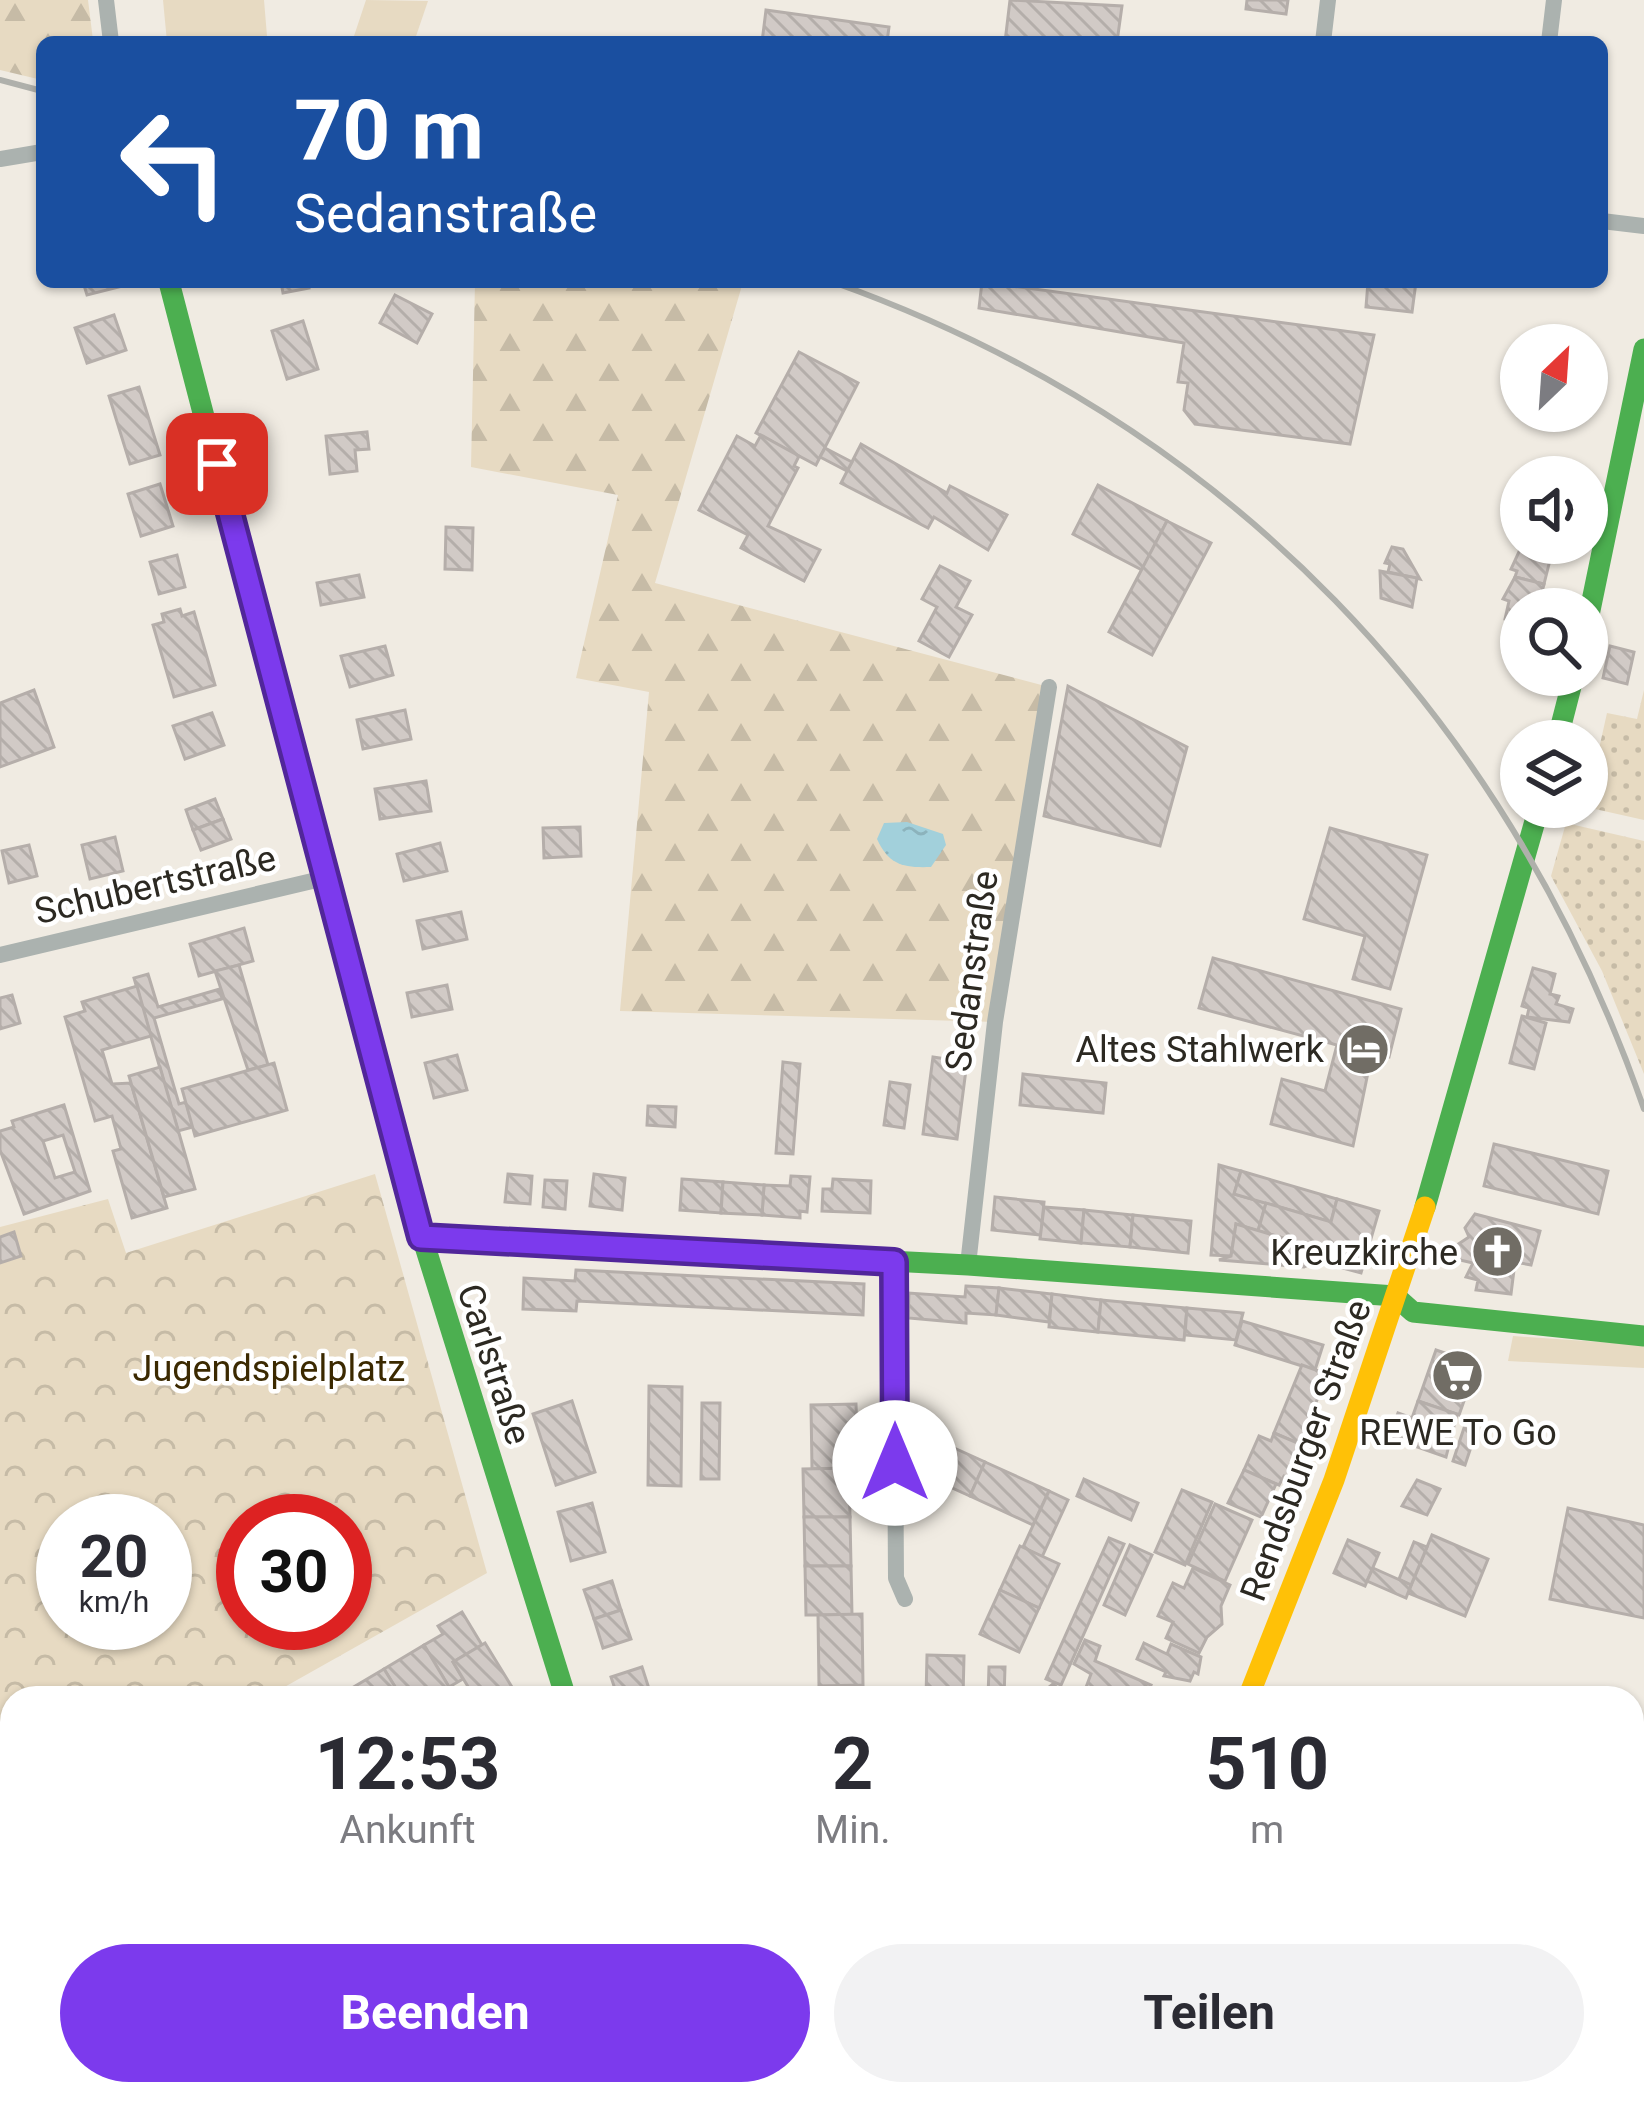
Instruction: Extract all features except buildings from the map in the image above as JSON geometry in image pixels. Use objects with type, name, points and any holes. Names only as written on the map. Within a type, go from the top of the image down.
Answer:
[{"type":"street","points":[[106,0],[110,36]]},
{"type":"street","points":[[1324,36],[1328,0]]},
{"type":"street","points":[[1551,36],[1554,0]]},
{"type":"street","points":[[0,160],[36,153]]},
{"type":"street","points":[[1608,221],[1644,226]]},
{"type":"street","name":"Carlstraße","points":[[171,288],[421,1237],[562,1686]]},
{"type":"street","points":[[1595,588],[1644,349]]},
{"type":"street","name":"Sedanstraße","points":[[968,1265],[995,1022],[1048,687]]},
{"type":"street","name":"Rendsburger Straße","points":[[1253,1686],[1338,1463],[1395,1296],[1533,828]]},
{"type":"street","name":"Schubertstraße","points":[[0,955],[325,878]]},
{"type":"street","points":[[421,1237],[968,1265],[1395,1296],[1413,1312],[1644,1336]]},
{"type":"street","points":[[894,1262],[896,1578],[905,1599]]},
{"type":"green space","points":[[0,0],[88,0],[92,36],[36,36],[36,79],[0,70]]},
{"type":"green space","points":[[163,0],[264,0],[267,36],[166,36]]},
{"type":"green space","points":[[366,0],[428,1],[416,36],[354,36]]},
{"type":"green space","points":[[475,288],[741,288],[655,583],[1049,687],[995,1022],[620,1011],[649,692],[576,678],[618,495],[471,467]]},
{"type":"green space","points":[[1644,690],[1644,820],[1608,812],[1607,713],[1637,719]]},
{"type":"green space","points":[[1565,828],[1588,828],[1644,841],[1644,1074],[1602,971],[1551,876]]},
{"type":"green space","name":"Jugendspielplatz","points":[[375,1174],[487,1573],[372,1638],[372,1494],[216,1494],[216,1650],[350,1650],[286,1686],[0,1686],[0,1227],[108,1199],[126,1253]]},
{"type":"green space","points":[[1513,1336],[1644,1345],[1644,1368],[1508,1361]]},
{"type":"water","points":[[907,822],[943,834],[946,845],[931,867],[898,863],[877,839],[884,823]]},
{"type":"railway","points":[[0,80],[36,89]]},
{"type":"railway","points":[[847,288],[976,342],[1107,415],[1227,501],[1335,600],[1431,711],[1515,833],[1586,966],[1644,1109]]},
{"type":"traffic: fast","points":[[171,288],[394,1147],[562,1686]]},
{"type":"traffic: fast","points":[[1595,588],[1644,349]]},
{"type":"traffic: fast","points":[[1562,720],[1569,696]]},
{"type":"traffic: fast","points":[[1425,1207],[1533,828]]},
{"type":"traffic: fast","points":[[421,1237],[968,1265],[1395,1296]]},
{"type":"traffic: fast","points":[[1395,1296],[1413,1312],[1644,1336]]},
{"type":"traffic: slow","points":[[1253,1686],[1334,1480],[1425,1207]]},
{"type":"place","name":"Altes Stahlwerk","points":[[1363,1049]]},
{"type":"place","name":"Kreuzkirche","points":[[1497,1252]]},
{"type":"place","name":"REWE To Go","points":[[1458,1376]]},
{"type":"route","points":[[217,464],[421,1237],[894,1262],[895,1463]]}]
